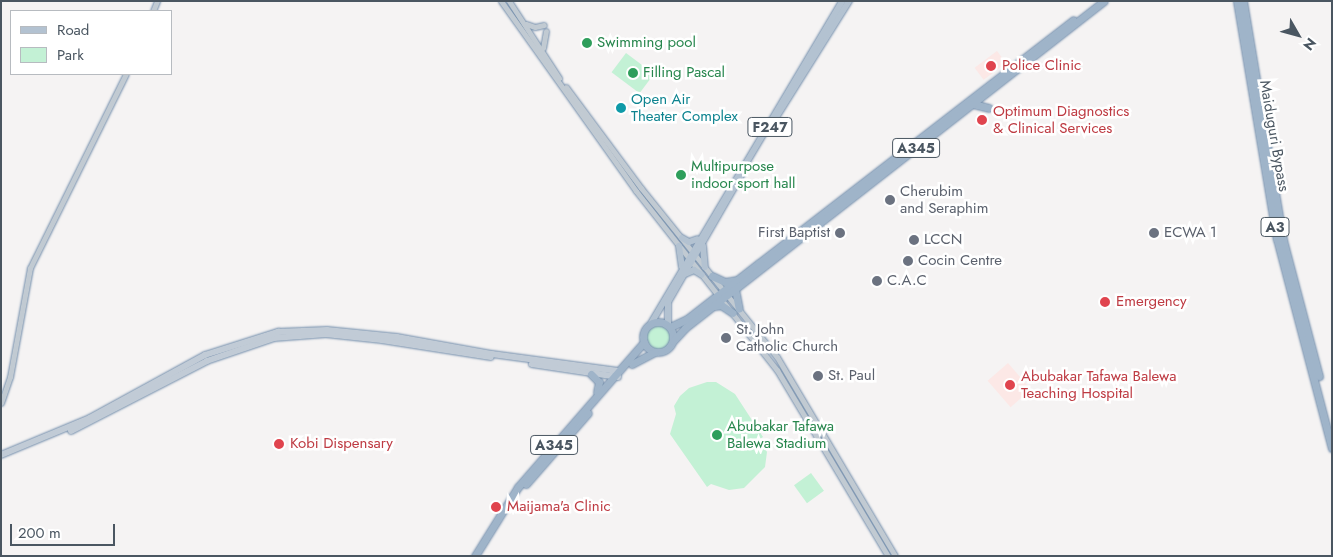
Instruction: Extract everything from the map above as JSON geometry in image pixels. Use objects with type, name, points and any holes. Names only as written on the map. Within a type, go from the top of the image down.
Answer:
[{"type":"highway","name":"A345","points":[[475,556],[510,498],[595,397],[616,375],[640,358],[666,350],[673,341],[712,307],[741,278],[923,139],[1097,1]]},
{"type":"highway","name":"A345","points":[[923,139],[972,104],[1104,1]]},
{"type":"highway","name":"Maiduguri Bypass","points":[[1237,1],[1277,240],[1332,448]]},
{"type":"highway","name":"Maiduguri Bypass","points":[[1243,1],[1283,240],[1332,422]]},
{"type":"highway","points":[[972,104],[989,108]]},
{"type":"highway","name":"A345","points":[[669,326],[736,289],[856,190]]},
{"type":"highway","points":[[712,276],[726,282],[741,278]]},
{"type":"highway","points":[[712,307],[721,305],[736,311],[736,289]]},
{"type":"highway","points":[[650,324],[657,322],[669,326],[673,341]]},
{"type":"highway","name":"A345","points":[[480,556],[518,494],[644,342],[644,332],[650,324]]},
{"type":"highway","points":[[644,342],[655,352]]},
{"type":"highway","points":[[591,374],[599,382],[595,397]]},
{"type":"main road","name":"F247","points":[[650,324],[813,54],[842,1]]},
{"type":"main road","name":"F247","points":[[813,54],[850,1]]},
{"type":"main road","points":[[682,238],[692,242],[703,237],[702,256],[705,267]]},
{"type":"main road","points":[[679,246],[683,272],[691,270],[702,275]]},
{"type":"main road","name":"F247","points":[[669,326],[668,302],[683,272]]},
{"type":"main road","points":[[1,457],[90,418],[205,355],[278,332],[327,330],[397,337],[616,375]]},
{"type":"main road","points":[[1,457],[92,422],[206,361],[247,345],[300,335],[382,340],[591,374],[616,375]]},
{"type":"street","points":[[501,1],[679,246],[702,275],[723,295],[736,311],[777,370],[878,536],[888,556]]},
{"type":"street","points":[[510,1],[543,50],[571,97]]},
{"type":"street","points":[[524,23],[534,27],[544,24]]},
{"type":"street","points":[[543,50],[546,32]]},
{"type":"street","points":[[1,394],[8,375],[27,267],[62,202],[125,75]]},
{"type":"street","points":[[1,403],[10,376],[30,268],[125,75]]},
{"type":"street","points":[[638,189],[682,238],[712,276],[723,295]]},
{"type":"street","points":[[878,536],[895,556]]},
{"type":"shaded area","name":"Police Clinic","points":[[997,51],[1006,63],[984,80],[975,68]]},
{"type":"shaded area","name":"Abubakar Tafawa Balewa Teaching Hospital","points":[[1008,363],[1031,389],[1011,407],[988,381]]},
{"type":"green space","name":"Filling Pascal","points":[[626,53],[654,74],[640,93],[612,72]]},
{"type":"green space","points":[[659,324],[668,328],[672,337],[668,346],[659,350],[650,346],[646,337],[650,328]]},
{"type":"green space","name":"Abubakar Tafawa Balewa Stadium","points":[[707,382],[716,382],[735,394],[763,437],[760,439],[767,452],[765,467],[744,488],[729,490],[711,484],[707,487],[670,434],[676,414],[674,406],[680,396],[689,388]]},
{"type":"green space","points":[[811,473],[824,491],[807,503],[794,485]]},
{"type":"place","name":"Swimming pool","points":[[587,43]]},
{"type":"place","name":"Police Clinic","points":[[991,66]]},
{"type":"place","name":"Filling Pascal","points":[[633,73]]},
{"type":"place","name":"Open Air Theater Complex","points":[[621,108]]},
{"type":"place","name":"Optimum Diagnostics & Clinical Services","points":[[982,120]]},
{"type":"place","name":"Multipurpose indoor sport hall","points":[[681,175]]},
{"type":"place","name":"Cherubim and Seraphim","points":[[890,200]]},
{"type":"place","name":"First Baptist","points":[[840,233]]},
{"type":"place","name":"ECWA 1","points":[[1154,233]]},
{"type":"place","name":"LCCN","points":[[914,240]]},
{"type":"place","name":"Cocin Centre","points":[[908,261]]},
{"type":"place","name":"C.A.C","points":[[877,281]]},
{"type":"place","name":"Emergency","points":[[1105,302]]},
{"type":"place","name":"St. John Catholic Church","points":[[726,338]]},
{"type":"place","name":"St. Paul","points":[[818,376]]},
{"type":"place","name":"Abubakar Tafawa Balewa Teaching Hospital","points":[[1010,385]]},
{"type":"place","name":"Abubakar Tafawa Balewa Stadium","points":[[717,435]]},
{"type":"place","name":"Kobi Dispensary","points":[[279,444]]},
{"type":"place","name":"Maijama'a Clinic","points":[[496,507]]}]
